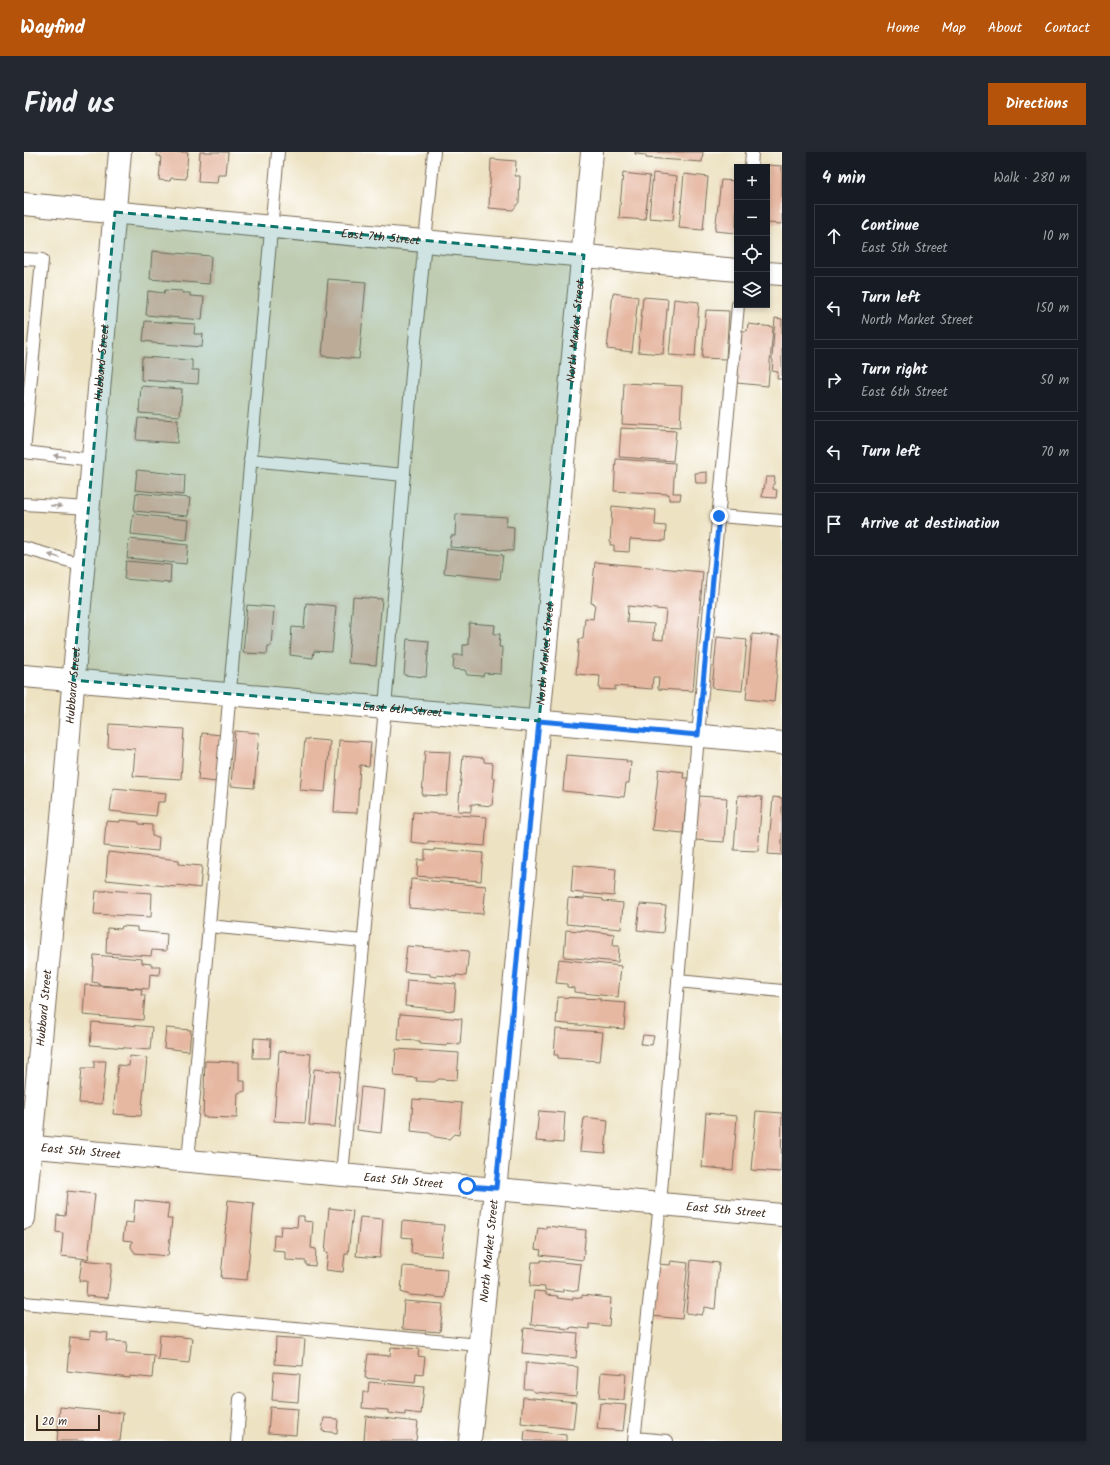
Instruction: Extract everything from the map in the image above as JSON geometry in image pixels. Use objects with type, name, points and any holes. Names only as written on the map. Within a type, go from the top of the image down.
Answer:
[{"type":"street","name":"Hubbard Street","points":[[24,1218],[27,1146],[64,796],[120,152]]},
{"type":"street","name":"North Market Street","points":[[470,1441],[496,1188],[584,255],[592,152]]},
{"type":"street","name":"East 7th Street","points":[[24,204],[734,270]]},
{"type":"street","points":[[770,272],[782,274]]},
{"type":"street","name":"East 6th Street","points":[[24,676],[782,743]]},
{"type":"street","name":"East 5th Street","points":[[27,1146],[782,1215]]},
{"type":"lane","points":[[188,1161],[270,227],[278,152]]},
{"type":"lane","points":[[342,1174],[386,708],[413,361],[434,152]]},
{"type":"lane","points":[[751,164],[752,152]]},
{"type":"lane","points":[[24,259],[42,260],[24,452],[93,460]]},
{"type":"lane","points":[[667,1441],[634,1439],[660,1204],[698,735],[738,308]]},
{"type":"lane","points":[[250,460],[404,475]]},
{"type":"lane","points":[[24,504],[89,508]]},
{"type":"lane","points":[[719,516],[782,521]]},
{"type":"lane","points":[[24,548],[84,565]]},
{"type":"lane","points":[[208,926],[364,941]]},
{"type":"lane","points":[[678,981],[782,991]]},
{"type":"lane","points":[[24,1303],[479,1344]]},
{"type":"lane","points":[[237,1441],[240,1399]]},
{"type":"highlighted area","points":[[115,212],[584,255],[539,721],[73,680]]},
{"type":"building","points":[[157,152],[188,152],[186,179],[171,178],[170,181],[159,180],[161,156],[157,156]]},
{"type":"building","points":[[200,152],[228,152],[226,175],[218,175],[217,183],[198,182]]},
{"type":"building","points":[[635,152],[703,152],[702,162],[646,158],[646,155],[635,154]]},
{"type":"building","points":[[491,159],[516,161],[515,176],[520,176],[519,202],[513,210],[489,208]]},
{"type":"building","points":[[770,165],[782,166],[782,224],[770,223]]},
{"type":"building","points":[[623,173],[650,176],[645,220],[619,218]]},
{"type":"building","points":[[653,173],[677,176],[673,220],[649,218]]},
{"type":"building","points":[[684,174],[708,177],[703,230],[679,228]]},
{"type":"building","points":[[721,180],[734,181],[734,233],[715,231]]},
{"type":"building","points":[[152,251],[211,256],[209,284],[150,279]]},
{"type":"building","points":[[328,279],[366,282],[359,359],[322,356]]},
{"type":"building","points":[[165,290],[183,291],[182,293],[190,293],[190,296],[204,297],[202,320],[146,315],[148,291],[164,293]]},
{"type":"building","points":[[613,293],[638,297],[632,352],[607,349]]},
{"type":"building","points":[[643,297],[668,299],[663,354],[638,352]]},
{"type":"building","points":[[674,299],[699,302],[695,357],[669,355]]},
{"type":"building","points":[[706,310],[729,311],[726,359],[702,358]]},
{"type":"building","points":[[775,318],[782,319],[782,379],[777,379],[778,372],[772,371]]},
{"type":"building","points":[[145,321],[195,324],[194,334],[203,334],[202,347],[143,341]]},
{"type":"building","points":[[748,324],[773,327],[768,386],[737,383],[742,331],[747,331]]},
{"type":"building","points":[[142,357],[192,360],[192,370],[199,370],[198,384],[141,380]]},
{"type":"building","points":[[624,383],[682,386],[680,427],[622,424]]},
{"type":"building","points":[[141,386],[182,389],[180,416],[139,413]]},
{"type":"building","points":[[138,418],[178,420],[177,443],[136,440]]},
{"type":"building","points":[[621,428],[676,431],[673,461],[619,457]]},
{"type":"building","points":[[616,459],[675,463],[673,493],[681,493],[680,500],[669,500],[669,494],[614,491]]},
{"type":"building","points":[[137,470],[185,475],[184,495],[135,490]]},
{"type":"building","points":[[707,472],[707,483],[696,483],[695,473]]},
{"type":"building","points":[[766,477],[775,477],[773,489],[777,490],[776,498],[762,497]]},
{"type":"building","points":[[136,493],[190,498],[188,516],[134,511]]},
{"type":"building","points":[[612,506],[656,510],[655,525],[666,526],[665,541],[630,539],[629,552],[614,551],[614,545],[610,545]]},
{"type":"building","points":[[133,514],[189,520],[187,540],[131,534]]},
{"type":"building","points":[[456,514],[507,517],[506,526],[514,527],[513,551],[450,547],[451,536],[455,536]]},
{"type":"building","points":[[129,539],[188,545],[186,564],[127,558]]},
{"type":"building","points":[[447,549],[503,555],[500,579],[444,573]]},
{"type":"building","points":[[126,561],[171,565],[170,583],[124,579]]},
{"type":"building","points":[[595,562],[703,572],[693,691],[658,689],[659,677],[653,677],[652,689],[615,686],[615,690],[599,689],[600,676],[576,674],[579,639],[583,639],[585,618],[593,619],[595,604],[591,603]],"holes":[[[628,606],[666,610],[663,640],[653,639],[654,624],[627,622]]]},
{"type":"building","points":[[353,597],[382,599],[376,665],[348,663]]},
{"type":"building","points":[[306,603],[336,606],[332,652],[314,651],[313,658],[290,655],[292,627],[304,628]]},
{"type":"building","points":[[247,605],[274,607],[271,646],[268,646],[267,654],[243,653]]},
{"type":"building","points":[[469,623],[495,625],[494,634],[500,634],[499,647],[502,647],[501,674],[484,673],[483,676],[467,675],[465,670],[453,669],[454,655],[463,655],[463,645],[468,645]]},
{"type":"building","points":[[752,634],[780,636],[774,702],[746,699]]},
{"type":"building","points":[[717,637],[747,640],[742,691],[712,688]]},
{"type":"building","points":[[407,639],[429,641],[426,677],[404,675]]},
{"type":"building","points":[[109,724],[184,729],[181,779],[133,776],[135,749],[108,747]]},
{"type":"building","points":[[235,731],[259,733],[254,788],[231,786]]},
{"type":"building","points":[[202,733],[221,735],[217,782],[198,780]]},
{"type":"building","points":[[305,739],[330,741],[325,792],[300,790]]},
{"type":"building","points":[[339,740],[371,742],[369,766],[360,765],[357,813],[334,812]]},
{"type":"building","points":[[425,751],[450,752],[447,796],[422,795]]},
{"type":"building","points":[[566,755],[627,760],[626,762],[631,762],[629,783],[626,783],[624,797],[563,791]]},
{"type":"building","points":[[463,756],[484,758],[484,762],[493,763],[492,778],[495,778],[492,806],[471,804],[471,812],[458,811]]},
{"type":"building","points":[[659,769],[684,772],[683,778],[689,778],[683,833],[652,830]]},
{"type":"building","points":[[113,788],[166,793],[165,802],[158,802],[156,816],[110,811]]},
{"type":"building","points":[[738,795],[762,797],[758,851],[734,850]]},
{"type":"building","points":[[699,796],[727,798],[724,842],[695,840]]},
{"type":"building","points":[[773,797],[782,798],[782,855],[768,854]]},
{"type":"building","points":[[413,812],[487,817],[485,846],[428,841],[428,844],[411,842]]},
{"type":"building","points":[[120,820],[152,825],[152,836],[159,837],[158,851],[104,846],[106,821],[120,822]]},
{"type":"building","points":[[434,849],[483,853],[481,881],[417,876],[418,860],[425,860],[425,850],[434,851]]},
{"type":"building","points":[[108,852],[179,860],[179,864],[202,866],[200,888],[106,880]]},
{"type":"building","points":[[573,865],[616,869],[614,896],[571,892]]},
{"type":"building","points":[[411,879],[486,886],[483,914],[409,908]]},
{"type":"building","points":[[106,890],[152,893],[151,917],[94,914],[96,891]]},
{"type":"building","points":[[584,897],[623,903],[621,929],[566,924],[568,898],[584,899]]},
{"type":"building","points":[[640,904],[666,906],[663,933],[637,930]]},
{"type":"building","points":[[122,926],[137,927],[137,931],[167,934],[166,951],[152,950],[151,956],[106,953],[107,928],[121,929]]},
{"type":"building","points":[[566,930],[581,930],[614,934],[613,946],[619,946],[618,962],[564,957]]},
{"type":"building","points":[[407,946],[469,951],[466,976],[456,975],[456,977],[437,975],[437,977],[430,976],[430,974],[404,972]]},
{"type":"building","points":[[94,955],[142,959],[142,963],[151,964],[151,966],[160,966],[159,975],[150,974],[149,989],[99,985],[99,983],[92,982]]},
{"type":"building","points":[[559,959],[621,966],[618,997],[574,992],[574,988],[567,987],[567,984],[556,983]]},
{"type":"building","points":[[407,980],[456,984],[454,1011],[405,1006]]},
{"type":"building","points":[[85,985],[142,989],[141,995],[145,995],[143,1020],[83,1015]]},
{"type":"building","points":[[558,997],[601,999],[600,1001],[626,1003],[624,1029],[556,1023]]},
{"type":"building","points":[[400,1014],[462,1019],[460,1045],[447,1043],[447,1046],[420,1044],[420,1041],[398,1040]]},
{"type":"building","points":[[92,1022],[152,1027],[150,1050],[90,1045]]},
{"type":"building","points":[[166,1028],[191,1030],[189,1051],[164,1048]]},
{"type":"building","points":[[556,1029],[603,1032],[600,1061],[558,1058],[558,1055],[554,1055]]},
{"type":"building","points":[[643,1035],[654,1036],[652,1045],[641,1044]]},
{"type":"building","points":[[254,1038],[271,1039],[270,1058],[253,1058]]},
{"type":"building","points":[[396,1049],[459,1053],[457,1080],[439,1079],[434,1082],[416,1081],[417,1078],[394,1076]]},
{"type":"building","points":[[279,1051],[311,1054],[305,1123],[274,1121]]},
{"type":"building","points":[[130,1056],[147,1058],[141,1116],[113,1114],[118,1065],[129,1066]]},
{"type":"building","points":[[94,1061],[106,1061],[102,1104],[79,1103],[82,1068],[94,1068]]},
{"type":"building","points":[[205,1061],[239,1062],[239,1081],[245,1081],[245,1091],[238,1093],[237,1118],[203,1117]]},
{"type":"building","points":[[314,1069],[340,1072],[335,1127],[309,1125]]},
{"type":"building","points":[[361,1087],[385,1090],[381,1133],[357,1130]]},
{"type":"building","points":[[413,1099],[462,1103],[459,1135],[454,1134],[449,1139],[435,1137],[429,1133],[411,1131]]},
{"type":"building","points":[[539,1111],[565,1113],[563,1143],[536,1141]]},
{"type":"building","points":[[756,1111],[782,1113],[781,1172],[751,1170]]},
{"type":"building","points":[[706,1113],[737,1116],[733,1170],[702,1167]]},
{"type":"building","points":[[584,1117],[608,1120],[605,1153],[580,1151]]},
{"type":"building","points":[[67,1191],[95,1194],[88,1259],[61,1256],[63,1233],[56,1232],[57,1215],[65,1216]]},
{"type":"building","points":[[135,1200],[169,1204],[167,1219],[172,1219],[168,1256],[135,1253],[131,1247],[132,1241],[123,1240],[125,1222],[133,1223]]},
{"type":"building","points":[[228,1200],[254,1203],[247,1280],[221,1278]]},
{"type":"building","points":[[329,1208],[353,1211],[348,1254],[345,1254],[343,1272],[326,1270],[328,1252],[325,1252]]},
{"type":"building","points":[[298,1216],[304,1216],[304,1221],[313,1222],[311,1248],[316,1249],[315,1266],[306,1265],[306,1261],[285,1260],[285,1251],[273,1250],[274,1235],[280,1236],[281,1226],[297,1227]]},
{"type":"building","points":[[360,1217],[383,1219],[380,1258],[356,1256]]},
{"type":"building","points":[[402,1221],[444,1225],[441,1256],[411,1253],[412,1238],[401,1237]]},
{"type":"building","points":[[546,1226],[586,1230],[583,1260],[540,1255],[541,1250],[535,1249],[538,1228],[546,1229]]},
{"type":"building","points":[[82,1260],[112,1263],[108,1298],[86,1296],[87,1281],[79,1281]]},
{"type":"building","points":[[541,1260],[581,1264],[578,1291],[563,1289],[563,1292],[545,1290],[545,1287],[530,1286],[532,1262],[541,1262]]},
{"type":"building","points":[[691,1260],[719,1263],[715,1309],[705,1307],[702,1315],[686,1313]]},
{"type":"building","points":[[671,1261],[688,1263],[682,1319],[652,1316],[658,1264],[670,1265]]},
{"type":"building","points":[[403,1266],[447,1269],[445,1298],[410,1295],[401,1292]]},
{"type":"building","points":[[534,1291],[546,1292],[546,1295],[558,1296],[557,1298],[573,1300],[573,1297],[582,1298],[582,1295],[611,1298],[609,1326],[589,1324],[589,1329],[571,1327],[570,1329],[561,1328],[561,1326],[531,1325]]},
{"type":"building","points":[[404,1301],[443,1304],[440,1332],[402,1329]]},
{"type":"building","points":[[524,1328],[578,1333],[576,1358],[522,1353]]},
{"type":"building","points":[[90,1331],[108,1333],[107,1341],[127,1342],[126,1353],[154,1355],[152,1378],[130,1376],[130,1378],[67,1371],[70,1337],[90,1339]]},
{"type":"building","points":[[160,1335],[192,1338],[189,1363],[158,1360]]},
{"type":"building","points":[[276,1337],[305,1339],[303,1366],[275,1364]]},
{"type":"building","points":[[391,1347],[419,1349],[418,1356],[425,1357],[423,1374],[416,1373],[415,1383],[365,1378],[368,1354],[390,1356]]},
{"type":"building","points":[[526,1362],[578,1367],[576,1396],[535,1392],[531,1389],[524,1389]]},
{"type":"building","points":[[274,1372],[300,1374],[298,1402],[272,1400]]},
{"type":"building","points":[[601,1372],[626,1374],[624,1400],[599,1398]]},
{"type":"building","points":[[369,1382],[424,1387],[421,1414],[405,1412],[405,1415],[388,1413],[388,1410],[362,1408],[363,1392],[368,1392]]},
{"type":"building","points":[[523,1397],[576,1402],[573,1429],[521,1423]]},
{"type":"building","points":[[600,1403],[626,1405],[623,1431],[597,1429]]},
{"type":"building","points":[[60,1407],[123,1413],[120,1441],[57,1441]]},
{"type":"building","points":[[270,1407],[298,1409],[296,1435],[268,1433]]},
{"type":"building","points":[[366,1416],[418,1422],[416,1441],[364,1441]]},
{"type":"building","points":[[324,1418],[338,1419],[337,1433],[322,1431]]},
{"type":"building","points":[[525,1430],[566,1435],[566,1441],[524,1441]]},
{"type":"route","points":[[467,1186],[496,1188],[539,721],[698,735],[719,516]]}]
